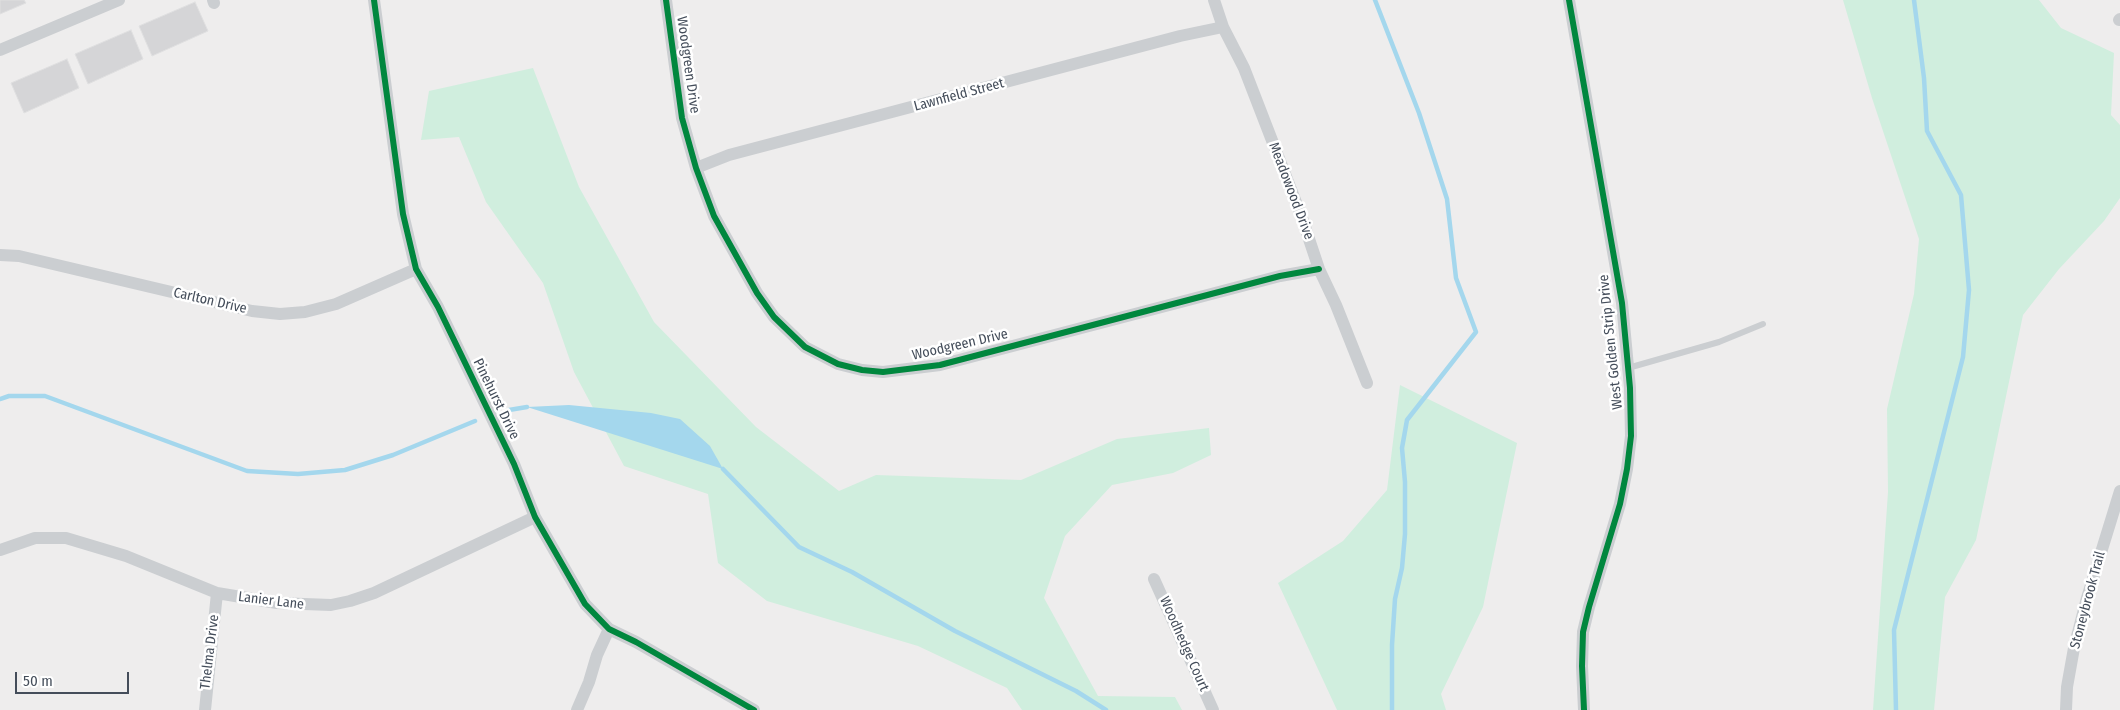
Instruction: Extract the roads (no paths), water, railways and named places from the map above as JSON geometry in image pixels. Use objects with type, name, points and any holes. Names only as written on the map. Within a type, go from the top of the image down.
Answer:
[{"type":"street","points":[[0,50],[119,0]]},
{"type":"street","name":"Pinehurst Drive","points":[[374,0],[403,214],[416,269],[438,307],[514,464],[535,517],[585,604],[609,629],[636,642],[754,710]]},
{"type":"street","name":"Woodgreen Drive","points":[[666,0],[682,118],[696,168],[714,216],[757,293],[774,317],[794,339],[814,354],[838,364],[862,370],[899,371],[940,365],[1280,276],[1319,269]]},
{"type":"street","name":"Meadowood Drive","points":[[1214,0],[1223,27],[1244,68],[1302,218],[1319,269],[1336,305],[1367,383]]},
{"type":"street","name":"West Golden Strip Drive","points":[[1569,0],[1622,303],[1628,368],[1631,436],[1620,504],[1583,632],[1584,710]]},
{"type":"street","name":"Lawnfield Street","points":[[696,168],[729,155],[1180,36],[1223,27]]},
{"type":"street","name":"Carlton Drive","points":[[0,255],[19,256],[252,311],[280,314],[305,312],[336,304],[416,269]]},
{"type":"street","name":"Stoneybrook Trail","points":[[2066,710],[2067,687],[2074,648],[2087,598],[2120,491]]},
{"type":"street","name":"Lanier Lane","points":[[0,550],[35,538],[66,538],[126,556],[217,594],[277,604],[331,605],[374,593],[535,517]]},
{"type":"street","name":"Woodhedge Court","points":[[1154,579],[1213,710]]},
{"type":"street","name":"Thelma Drive","points":[[204,710],[217,594]]},
{"type":"street","points":[[577,710],[589,682],[597,655],[609,629]]},
{"type":"lane","points":[[1628,368],[1719,342],[1763,324]]},
{"type":"water","points":[[569,405],[651,413],[680,419],[710,446],[723,469],[527,407]]},
{"type":"waterway","points":[[1375,0],[1419,113],[1447,199],[1456,278],[1476,332],[1407,420],[1402,448],[1405,482],[1405,534],[1402,568],[1395,599],[1392,645],[1392,710]]},
{"type":"waterway","points":[[1896,710],[1894,630],[1963,357],[1969,290],[1961,195],[1927,131],[1924,78],[1914,0]]},
{"type":"waterway","points":[[0,399],[9,396],[45,396],[247,471],[298,474],[345,470],[393,455],[475,421]]},
{"type":"waterway","points":[[509,410],[527,407]]},
{"type":"waterway","points":[[723,469],[799,547],[852,572],[955,631],[1076,691],[1106,710]]}]
